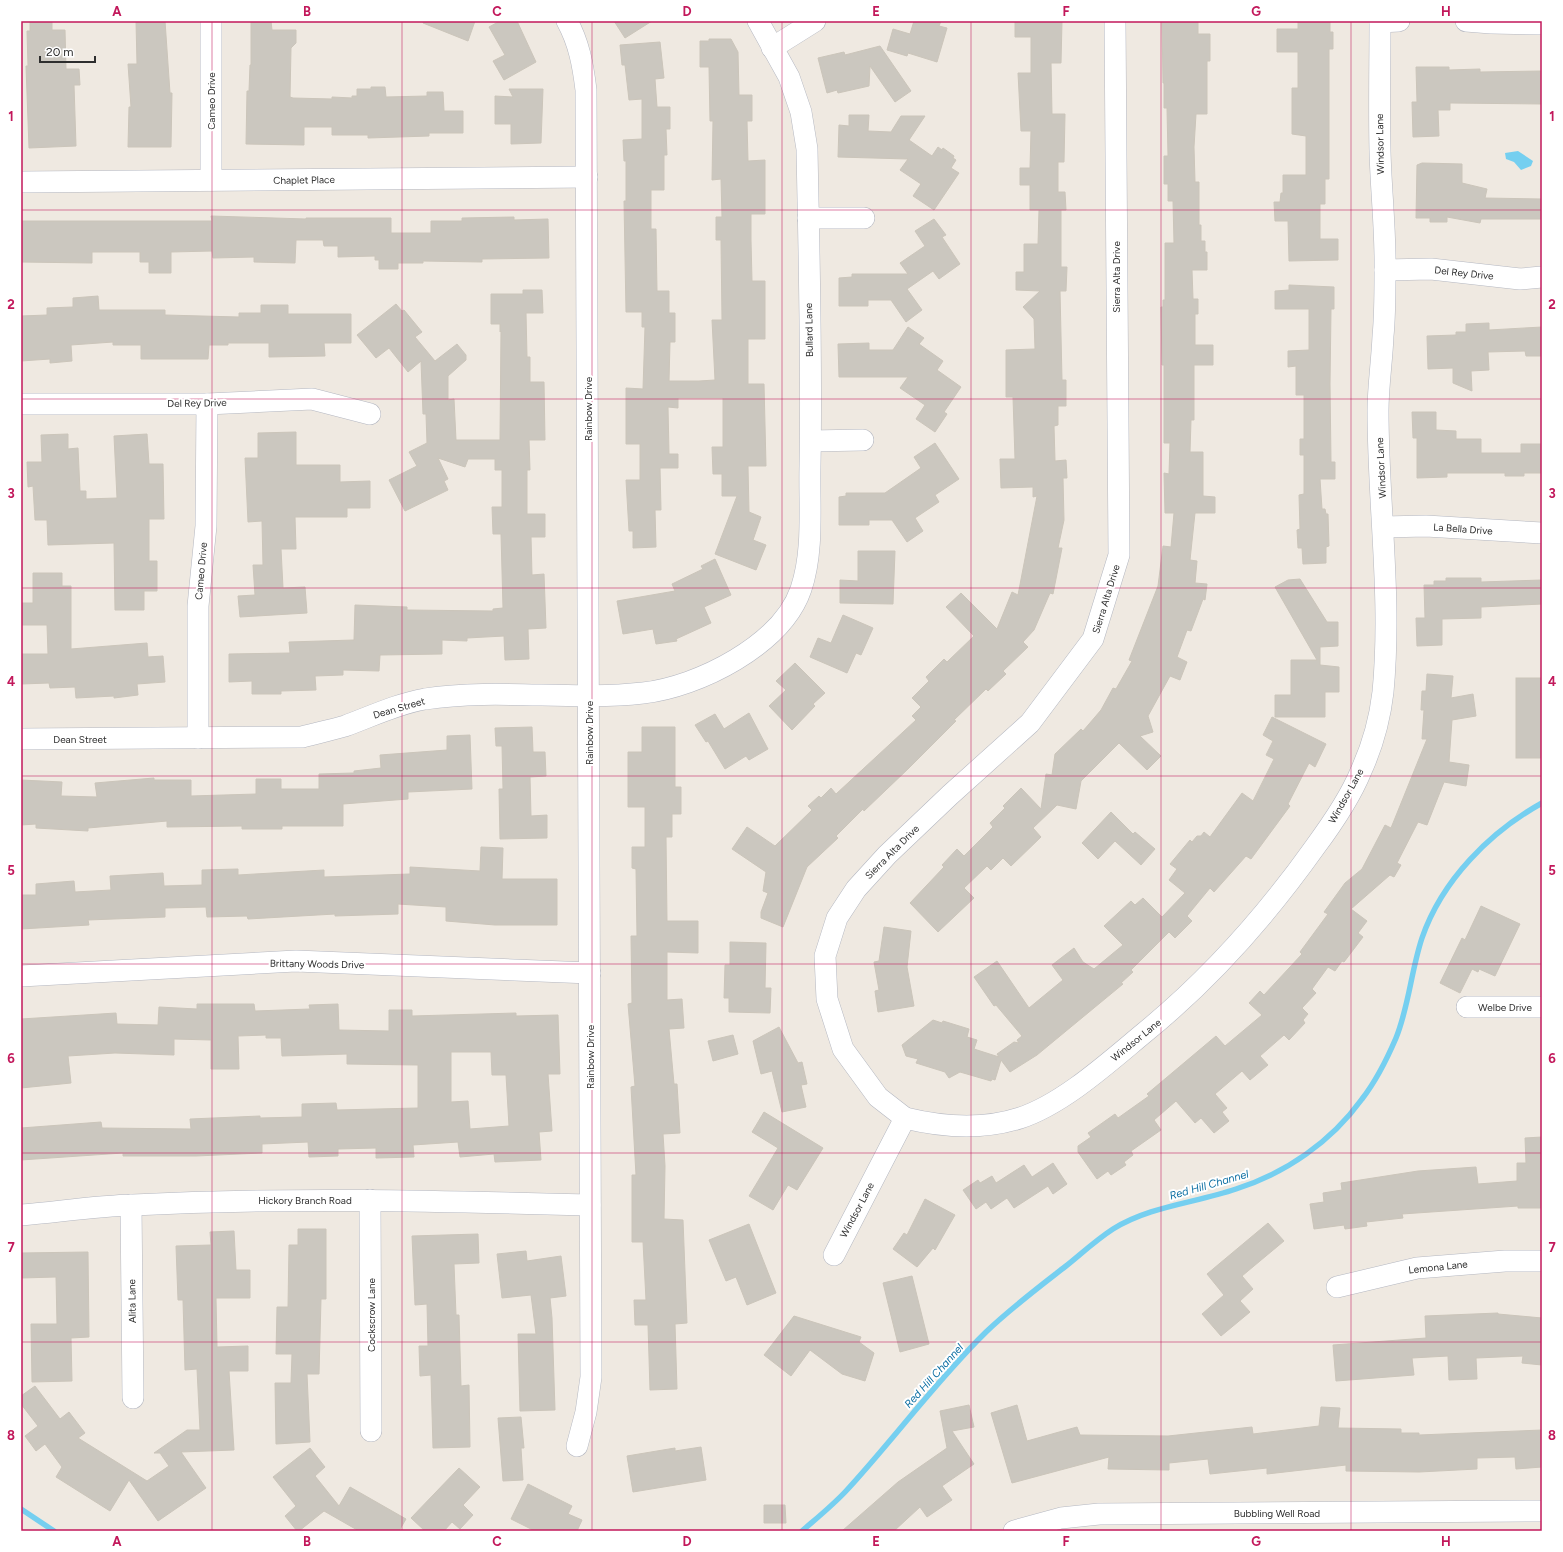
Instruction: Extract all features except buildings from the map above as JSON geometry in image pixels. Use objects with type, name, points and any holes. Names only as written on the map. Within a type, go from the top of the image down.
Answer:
[{"type":"street","name":"Cameo Drive","points":[[211,21],[212,180]]},
{"type":"street","name":"Rainbow Drive","points":[[567,21],[572,31],[584,69],[586,90],[591,1377],[586,1412],[577,1446]]},
{"type":"street","name":"Bullard Lane","points":[[758,21],[789,77],[801,112],[807,149],[811,441],[808,556],[801,590],[786,616],[766,637]]},
{"type":"street","points":[[772,48],[815,21]]},
{"type":"street","name":"Sierra Alta Drive","points":[[905,1118],[878,1097],[843,1049],[827,999],[825,956],[837,918],[856,889],[888,855],[950,795],[1030,723],[1093,639],[1119,555],[1115,21]]},
{"type":"street","name":"Windsor Lane","points":[[834,1255],[905,1118],[946,1126],[986,1125],[1020,1118],[1047,1106],[1077,1086],[1162,1018],[1203,980],[1255,925],[1298,871],[1333,822],[1361,773],[1370,746],[1383,695],[1386,626],[1384,527],[1378,409],[1384,336],[1385,270],[1380,152],[1386,21]]},
{"type":"street","points":[[1466,21],[1542,24]]},
{"type":"street","name":"Chaplet Place","points":[[21,182],[586,177]]},
{"type":"street","points":[[808,218],[864,218]]},
{"type":"street","name":"Del Rey Drive","points":[[1385,270],[1430,269],[1520,279],[1542,277]]},
{"type":"street","name":"Del Rey Drive","points":[[21,404],[208,404],[312,399],[370,414]]},
{"type":"street","name":"Cameo Drive","points":[[198,738],[198,606],[206,526],[208,404]]},
{"type":"street","points":[[811,441],[863,440]]},
{"type":"street","name":"La Bella Drive","points":[[1384,527],[1426,526],[1542,533]]},
{"type":"street","name":"Dean Street","points":[[21,739],[302,737],[344,726],[384,710],[424,700],[468,696],[643,693],[695,680],[735,662],[766,637]]},
{"type":"street","name":"Brittany Woods Drive","points":[[21,976],[296,961],[590,973]]},
{"type":"street","name":"Welbe Drive","points":[[1467,1007],[1542,1006]]},
{"type":"street","name":"Hickory Branch Road","points":[[21,1215],[131,1205],[258,1200],[370,1200],[590,1205]]},
{"type":"street","name":"Cockscrow Lane","points":[[370,1200],[371,1431]]},
{"type":"street","name":"Alita Lane","points":[[131,1205],[133,1398]]},
{"type":"street","name":"Lemona Lane","points":[[1336,1287],[1417,1268],[1505,1261],[1542,1261]]},
{"type":"street","name":"Bubbling Well Road","points":[[1014,1531],[1061,1518],[1099,1514],[1542,1511]]},
{"type":"water","points":[[1518,151],[1533,161],[1531,166],[1521,170],[1514,162],[1506,159],[1505,153]]},
{"type":"waterway","name":"Red Hill Channel","points":[[802,1531],[846,1491],[932,1390],[986,1332],[1015,1306],[1101,1238],[1127,1221],[1142,1215],[1236,1189],[1272,1174],[1290,1165],[1306,1154],[1336,1129],[1350,1115],[1372,1085],[1393,1046],[1404,1014],[1418,950],[1431,917],[1442,897],[1455,877],[1486,843],[1504,828],[1542,803]]},
{"type":"waterway","name":"Red Hill Channel","points":[[21,1509],[54,1531]]}]
